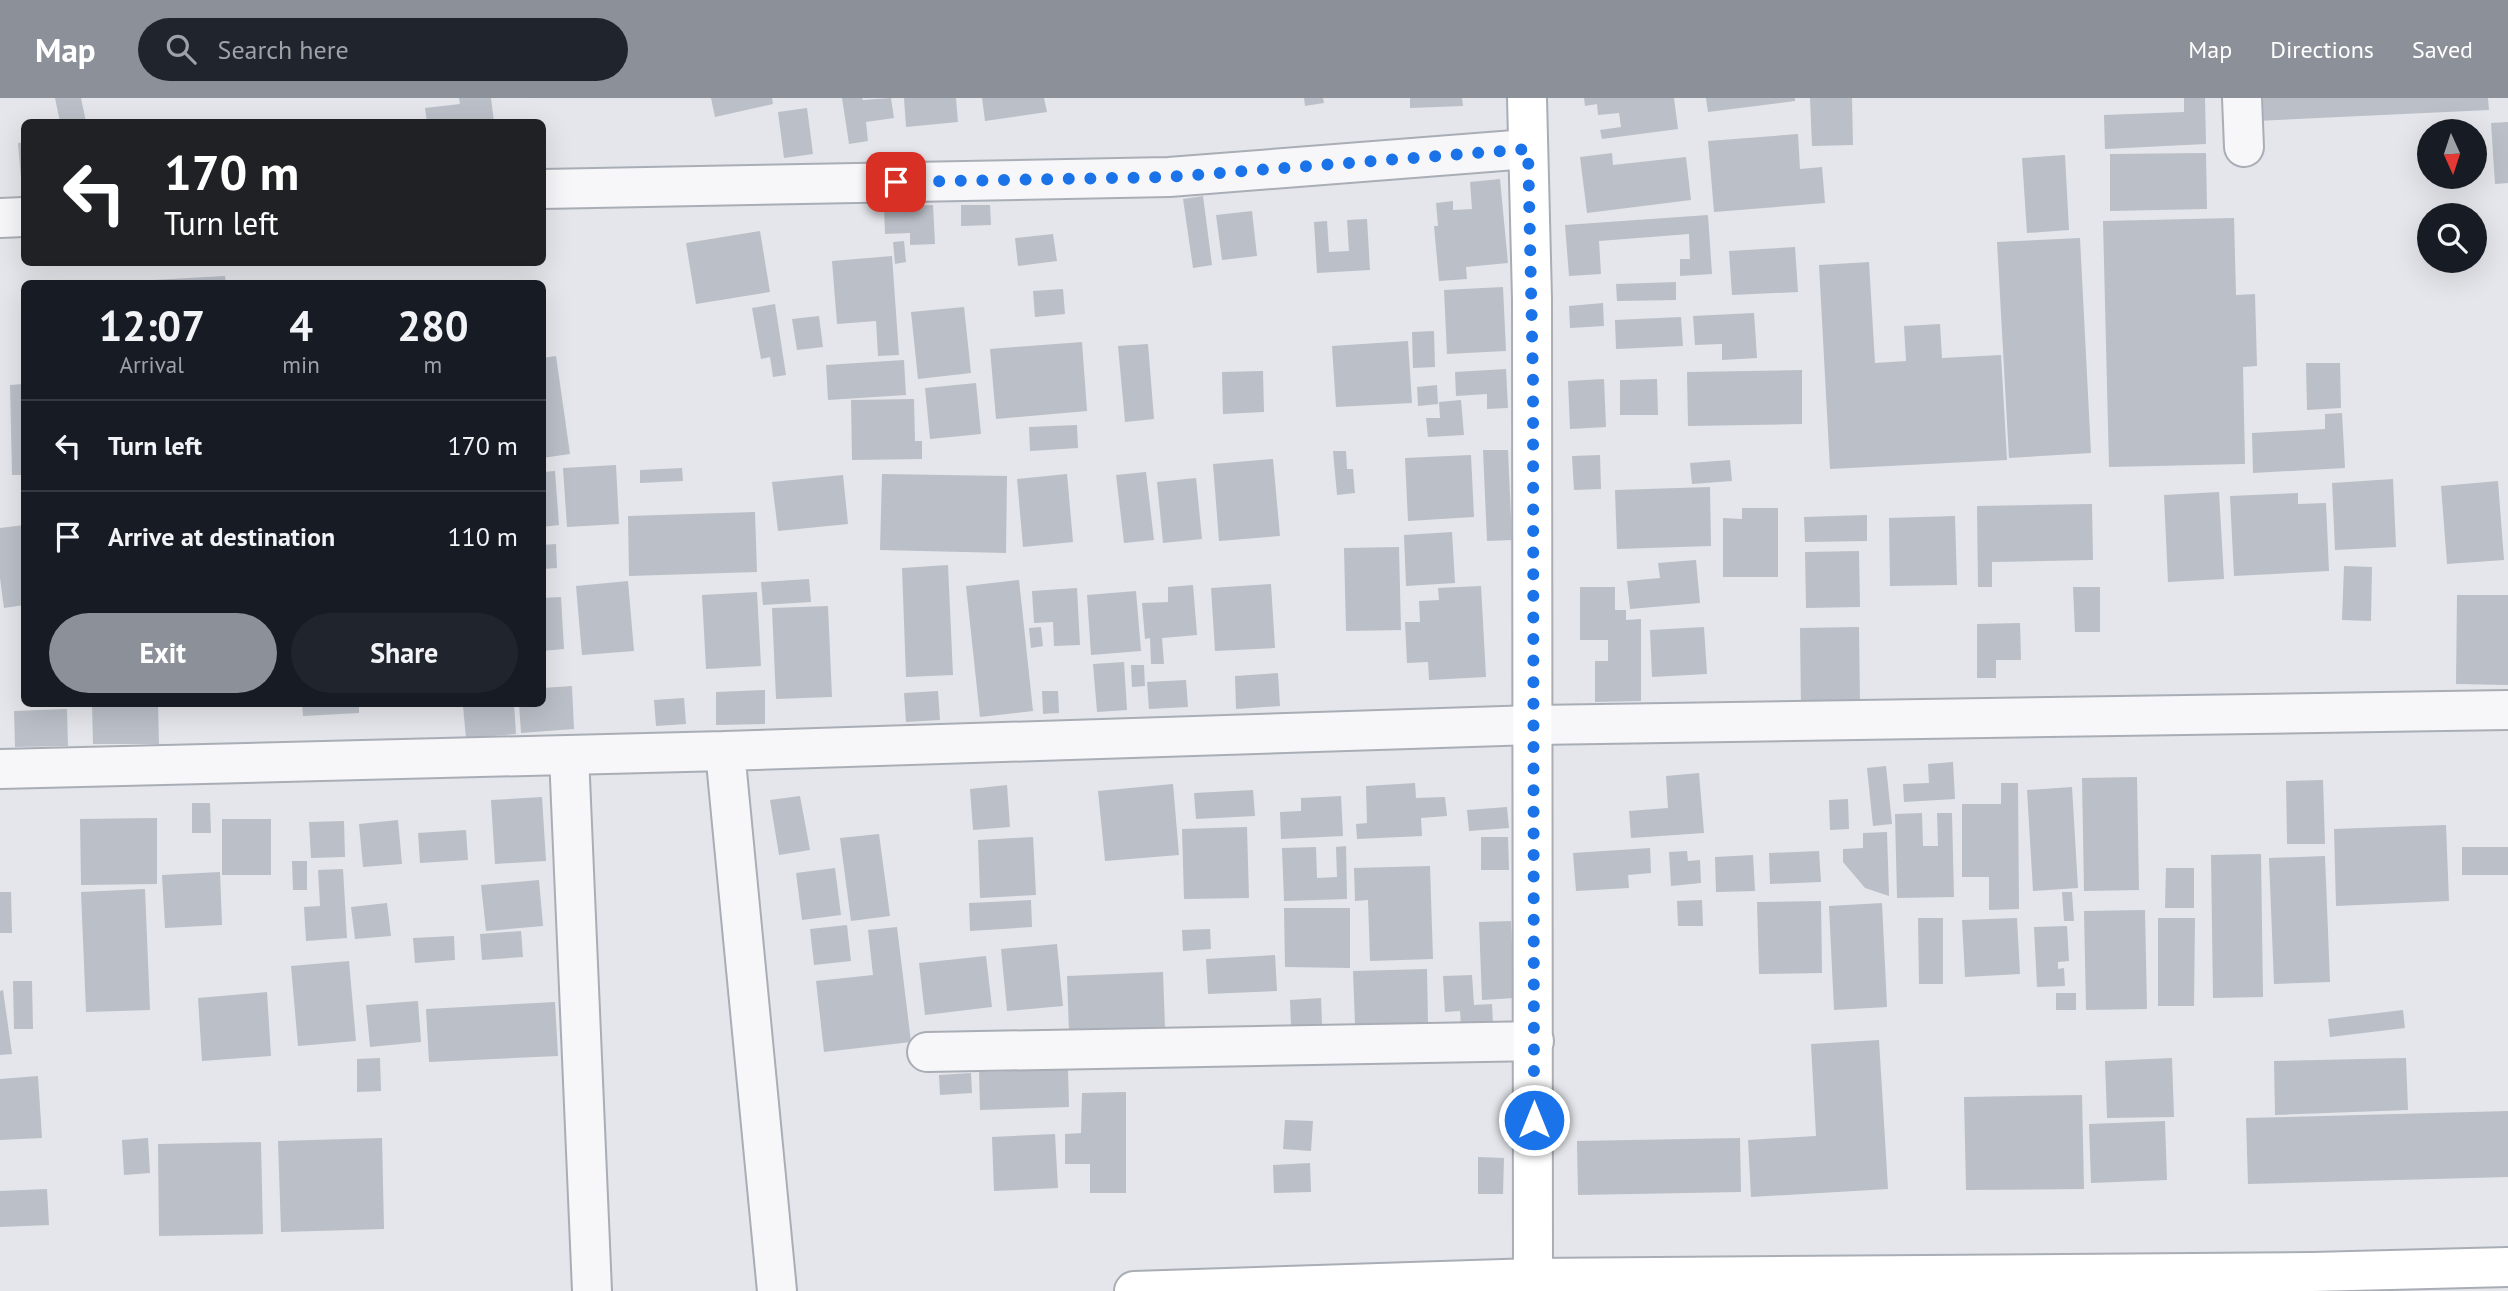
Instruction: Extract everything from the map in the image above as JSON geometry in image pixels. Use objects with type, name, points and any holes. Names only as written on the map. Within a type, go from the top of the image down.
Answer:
[{"type":"main road","points":[[1527,98],[1532,312],[1535,725],[1533,1278]]},
{"type":"main road","points":[[1133,1291],[1533,1278],[2284,1272],[2508,1267]]},
{"type":"street","points":[[2242,98],[2244,147]]},
{"type":"street","points":[[546,189],[1168,177],[1528,149]]},
{"type":"street","points":[[0,218],[21,217]]},
{"type":"street","points":[[0,769],[725,751],[1535,725],[2508,710]]},
{"type":"street","points":[[725,751],[777,1291]]},
{"type":"street","points":[[569,755],[592,1291]]},
{"type":"street","points":[[928,1052],[1534,1041]]},
{"type":"building","points":[[55,98],[81,98],[85,119],[59,119]]},
{"type":"building","points":[[459,98],[491,98],[494,119],[427,119],[425,108],[460,104]]},
{"type":"building","points":[[711,98],[772,98],[773,104],[715,117]]},
{"type":"building","points":[[842,98],[891,98],[894,118],[866,122],[868,141],[849,144]]},
{"type":"building","points":[[904,98],[956,98],[958,122],[906,127]]},
{"type":"building","points":[[982,98],[1044,98],[1047,112],[985,121]]},
{"type":"building","points":[[1304,98],[1323,98],[1324,103],[1305,106]]},
{"type":"building","points":[[1410,98],[1462,98],[1463,106],[1410,108]]},
{"type":"building","points":[[1584,98],[1674,98],[1678,129],[1602,139],[1600,130],[1621,127],[1619,113],[1598,115],[1597,104],[1585,106]]},
{"type":"building","points":[[1706,98],[1795,98],[1795,101],[1708,112]]},
{"type":"building","points":[[1810,98],[1852,98],[1853,145],[1812,146]]},
{"type":"building","points":[[2184,98],[2205,98],[2206,144],[2105,149],[2104,115],[2184,112]]},
{"type":"building","points":[[2255,98],[2488,98],[2489,110],[2256,121]]},
{"type":"building","points":[[807,108],[813,154],[784,158],[778,112]]},
{"type":"building","points":[[2508,122],[2508,183],[2495,184],[2491,123]]},
{"type":"building","points":[[1798,134],[1800,169],[1822,167],[1825,203],[1714,212],[1708,141]]},
{"type":"building","points":[[21,142],[21,178],[18,143]]},
{"type":"building","points":[[1612,153],[1613,165],[1686,157],[1691,200],[1587,213],[1580,157]]},
{"type":"building","points":[[2206,153],[2207,209],[2110,211],[2110,154]]},
{"type":"building","points":[[2065,155],[2069,230],[2027,233],[2022,158]]},
{"type":"building","points":[[1500,179],[1508,263],[1466,267],[1467,279],[1439,281],[1434,226],[1438,226],[1436,203],[1453,201],[1453,210],[1472,209],[1470,182]]},
{"type":"building","points":[[1203,196],[1212,265],[1193,268],[1183,199]]},
{"type":"building","points":[[933,205],[935,244],[910,245],[910,233],[885,234],[884,207]]},
{"type":"building","points":[[961,205],[990,205],[991,225],[961,226]]},
{"type":"building","points":[[1252,211],[1257,256],[1222,260],[1216,215]]},
{"type":"building","points":[[1708,215],[1712,274],[1680,276],[1680,259],[1690,259],[1689,234],[1599,241],[1601,274],[1569,276],[1565,225]]},
{"type":"building","points":[[2234,218],[2236,295],[2255,294],[2257,366],[2243,367],[2245,464],[2109,467],[2103,221]]},
{"type":"building","points":[[1367,219],[1370,270],[1317,273],[1314,222],[1327,221],[1329,252],[1349,251],[1347,220]]},
{"type":"building","points":[[760,231],[770,292],[696,304],[686,243]]},
{"type":"building","points":[[1053,234],[1057,261],[1018,266],[1015,238]]},
{"type":"building","points":[[2080,238],[2091,453],[2009,458],[1997,242]]},
{"type":"building","points":[[904,241],[906,262],[895,264],[893,242]]},
{"type":"building","points":[[1795,247],[1798,292],[1732,295],[1729,251]]},
{"type":"building","points":[[892,256],[899,355],[878,356],[876,321],[837,324],[832,261]]},
{"type":"building","points":[[1869,262],[1875,363],[1906,361],[1904,326],[1940,324],[1942,358],[2001,355],[2007,460],[1830,469],[1819,265]]},
{"type":"building","points":[[225,276],[226,280],[153,280]]},
{"type":"building","points":[[1676,282],[1676,300],[1617,301],[1616,284]]},
{"type":"building","points":[[1503,287],[1506,351],[1447,354],[1444,290]]},
{"type":"building","points":[[1063,289],[1065,314],[1035,317],[1033,291]]},
{"type":"building","points":[[1603,303],[1604,326],[1570,328],[1569,306]]},
{"type":"building","points":[[775,304],[786,375],[773,377],[770,357],[761,359],[752,308]]},
{"type":"building","points":[[964,307],[971,373],[918,379],[911,312]]},
{"type":"building","points":[[1754,313],[1757,358],[1722,360],[1722,344],[1695,345],[1693,316]]},
{"type":"building","points":[[819,316],[823,347],[797,350],[792,319]]},
{"type":"building","points":[[1681,317],[1683,346],[1616,349],[1615,320]]},
{"type":"building","points":[[1434,331],[1435,367],[1413,368],[1412,332]]},
{"type":"building","points":[[1408,341],[1412,403],[1336,407],[1332,346]]},
{"type":"building","points":[[1082,342],[1087,411],[996,419],[990,349]]},
{"type":"building","points":[[1148,344],[1154,419],[1125,422],[1118,346]]},
{"type":"building","points":[[556,356],[570,454],[546,457],[546,357]]},
{"type":"building","points":[[904,360],[906,395],[828,400],[826,365]]},
{"type":"building","points":[[2306,363],[2340,363],[2341,408],[2307,410]]},
{"type":"building","points":[[1506,369],[1508,408],[1487,409],[1487,394],[1456,396],[1455,372]]},
{"type":"building","points":[[1802,370],[1802,424],[1688,426],[1687,372]]},
{"type":"building","points":[[1263,371],[1264,412],[1223,414],[1222,372]]},
{"type":"building","points":[[1604,379],[1606,427],[1570,429],[1568,381]]},
{"type":"building","points":[[1657,379],[1658,415],[1620,415],[1620,380]]},
{"type":"building","points":[[976,383],[981,434],[930,439],[925,388]]},
{"type":"building","points":[[21,384],[21,475],[12,475],[10,385]]},
{"type":"building","points":[[1437,385],[1438,404],[1418,406],[1417,387]]},
{"type":"building","points":[[914,399],[915,441],[922,441],[922,459],[852,460],[851,400]]},
{"type":"building","points":[[1461,400],[1464,435],[1428,437],[1426,418],[1440,418],[1439,402]]},
{"type":"building","points":[[2342,413],[2345,468],[2253,473],[2252,433],[2325,429],[2325,414]]},
{"type":"building","points":[[1077,425],[1078,448],[1030,451],[1029,427]]},
{"type":"building","points":[[1483,450],[1508,450],[1512,540],[1487,541]]},
{"type":"building","points":[[1333,451],[1346,451],[1347,469],[1353,469],[1355,493],[1337,495]]},
{"type":"building","points":[[1471,455],[1474,517],[1408,521],[1405,458]]},
{"type":"building","points":[[1600,455],[1601,489],[1574,490],[1572,456]]},
{"type":"building","points":[[1273,459],[1280,536],[1219,541],[1213,464]]},
{"type":"building","points":[[1730,460],[1732,481],[1692,484],[1690,463]]},
{"type":"building","points":[[616,465],[619,524],[567,527],[563,468]]},
{"type":"building","points":[[682,468],[683,481],[640,483],[640,470]]},
{"type":"building","points":[[555,471],[559,525],[546,527],[546,472]]},
{"type":"building","points":[[1146,472],[1154,540],[1124,543],[1116,475]]},
{"type":"building","points":[[882,474],[1007,476],[1006,553],[880,550]]},
{"type":"building","points":[[1067,474],[1073,542],[1023,547],[1017,479]]},
{"type":"building","points":[[843,475],[848,524],[778,531],[772,482]]},
{"type":"building","points":[[1196,478],[1202,539],[1163,543],[1157,482]]},
{"type":"building","points":[[2393,479],[2396,547],[2335,550],[2332,483]]},
{"type":"building","points":[[2498,481],[2504,560],[2447,564],[2441,486]]},
{"type":"building","points":[[1710,487],[1711,546],[1617,549],[1615,490]]},
{"type":"building","points":[[2219,492],[2224,579],[2168,582],[2164,495]]},
{"type":"building","points":[[2298,493],[2298,504],[2326,503],[2329,571],[2234,576],[2230,496]]},
{"type":"building","points":[[2092,504],[2093,560],[1992,562],[1992,587],[1978,587],[1977,506]]},
{"type":"building","points":[[1742,508],[1778,508],[1778,577],[1723,577],[1723,518],[1742,519]]},
{"type":"building","points":[[755,512],[757,572],[629,576],[628,516]]},
{"type":"building","points":[[1867,515],[1867,541],[1805,542],[1804,517]]},
{"type":"building","points":[[1955,516],[1957,585],[1890,586],[1889,518]]},
{"type":"building","points":[[21,525],[21,605],[4,608],[0,578],[0,528]]},
{"type":"building","points":[[1452,532],[1455,583],[1406,586],[1404,535]]},
{"type":"building","points":[[556,544],[557,568],[546,569],[546,545]]},
{"type":"building","points":[[1399,547],[1401,630],[1346,631],[1344,548]]},
{"type":"building","points":[[1859,551],[1860,607],[1806,608],[1805,552]]},
{"type":"building","points":[[1696,560],[1700,603],[1630,609],[1627,581],[1660,578],[1658,563]]},
{"type":"building","points":[[948,565],[953,675],[906,677],[902,568]]},
{"type":"building","points":[[2344,566],[2372,567],[2371,621],[2342,620]]},
{"type":"building","points":[[809,579],[811,602],[763,605],[761,582]]},
{"type":"building","points":[[1019,580],[1033,711],[980,717],[966,586]]},
{"type":"building","points":[[628,581],[634,651],[582,655],[576,586]]},
{"type":"building","points":[[1271,584],[1275,648],[1215,651],[1211,588]]},
{"type":"building","points":[[1193,585],[1197,635],[1162,638],[1164,664],[1151,664],[1150,638],[1145,639],[1142,603],[1168,602],[1168,587]]},
{"type":"building","points":[[1481,586],[1486,677],[1429,680],[1428,662],[1407,663],[1405,622],[1420,622],[1419,601],[1439,600],[1438,588]]},
{"type":"building","points":[[1580,587],[1615,587],[1615,610],[1626,610],[1626,620],[1641,619],[1641,701],[1595,702],[1595,661],[1608,661],[1608,640],[1580,640]]},
{"type":"building","points":[[2073,587],[2100,587],[2100,632],[2075,632]]},
{"type":"building","points":[[1077,588],[1080,645],[1054,646],[1053,622],[1034,623],[1032,591]]},
{"type":"building","points":[[1136,591],[1141,651],[1091,655],[1087,595]]},
{"type":"building","points":[[757,592],[761,666],[706,669],[702,595]]},
{"type":"building","points":[[2457,595],[2508,595],[2508,685],[2456,684]]},
{"type":"building","points":[[561,597],[564,649],[546,651],[546,598]]},
{"type":"building","points":[[828,606],[832,697],[776,699],[772,608]]},
{"type":"building","points":[[2020,623],[2021,660],[1996,660],[1996,678],[1977,678],[1977,624]]},
{"type":"building","points":[[1041,627],[1043,646],[1031,648],[1029,628]]},
{"type":"building","points":[[1704,627],[1707,674],[1652,677],[1650,630]]},
{"type":"building","points":[[1859,627],[1860,706],[1801,708],[1800,628]]},
{"type":"building","points":[[1124,662],[1127,710],[1097,712],[1093,664]]},
{"type":"building","points":[[1131,665],[1144,665],[1145,686],[1132,687]]},
{"type":"building","points":[[1278,673],[1280,706],[1236,709],[1235,676]]},
{"type":"building","points":[[1186,680],[1188,707],[1149,709],[1147,682]]},
{"type":"building","points":[[572,686],[574,729],[521,733],[519,707],[546,707],[546,688]]},
{"type":"building","points":[[765,690],[765,724],[716,725],[716,692]]},
{"type":"building","points":[[938,691],[940,720],[906,722],[904,693]]},
{"type":"building","points":[[1042,691],[1058,691],[1059,713],[1043,714]]},
{"type":"building","points":[[684,698],[686,724],[656,726],[654,700]]},
{"type":"building","points":[[92,707],[158,707],[159,744],[93,744]]},
{"type":"building","points":[[302,707],[359,707],[359,713],[303,716]]},
{"type":"building","points":[[463,707],[514,707],[516,734],[466,738]]},
{"type":"building","points":[[67,709],[68,746],[15,747],[14,711]]},
{"type":"building","points":[[1953,762],[1955,799],[1904,802],[1903,784],[1929,783],[1928,764]]},
{"type":"building","points":[[1886,766],[1892,824],[1873,826],[1867,768]]},
{"type":"building","points":[[1699,773],[1704,833],[1631,838],[1629,811],[1668,808],[1666,776]]},
{"type":"building","points":[[2137,777],[2139,890],[2084,891],[2082,778]]},
{"type":"building","points":[[2323,780],[2325,844],[2287,844],[2286,781]]},
{"type":"building","points":[[1415,783],[1416,798],[1445,797],[1447,816],[1421,818],[1422,836],[1357,839],[1356,824],[1367,823],[1366,786]]},
{"type":"building","points":[[2001,783],[2018,783],[2019,909],[1989,910],[1989,877],[1962,877],[1962,804],[2001,804]]},
{"type":"building","points":[[1173,784],[1179,855],[1105,861],[1098,791]]},
{"type":"building","points":[[1007,785],[1010,827],[973,830],[970,789]]},
{"type":"building","points":[[2072,787],[2078,888],[2033,891],[2027,790]]},
{"type":"building","points":[[1253,790],[1255,816],[1196,819],[1194,793]]},
{"type":"building","points":[[800,796],[810,850],[779,855],[770,800]]},
{"type":"building","points":[[1341,796],[1343,836],[1281,839],[1280,812],[1301,811],[1301,798]]},
{"type":"building","points":[[542,797],[546,861],[495,864],[491,800]]},
{"type":"building","points":[[1848,799],[1849,829],[1830,830],[1829,800]]},
{"type":"building","points":[[192,803],[210,803],[211,833],[192,833]]},
{"type":"building","points":[[1507,807],[1509,828],[1469,831],[1467,810]]},
{"type":"building","points":[[1922,813],[1923,846],[1938,846],[1937,813],[1952,813],[1954,897],[1897,898],[1895,814]]},
{"type":"building","points":[[157,818],[157,884],[81,885],[80,819]]},
{"type":"building","points":[[222,819],[271,819],[271,875],[222,875]]},
{"type":"building","points":[[398,820],[402,864],[363,867],[359,824]]},
{"type":"building","points":[[344,821],[345,857],[311,858],[309,822]]},
{"type":"building","points":[[2446,825],[2449,901],[2336,906],[2334,829]]},
{"type":"building","points":[[1247,827],[1249,898],[1184,899],[1182,829]]},
{"type":"building","points":[[466,830],[468,860],[420,863],[418,833]]},
{"type":"building","points":[[1887,832],[1889,896],[1865,888],[1843,862],[1843,849],[1863,848],[1863,833]]},
{"type":"building","points":[[879,834],[890,916],[851,921],[840,838]]},
{"type":"building","points":[[1033,837],[1036,895],[980,898],[978,840]]},
{"type":"building","points":[[1481,837],[1508,837],[1509,870],[1481,870]]},
{"type":"building","points":[[1346,846],[1347,899],[1284,901],[1282,848],[1316,847],[1317,878],[1337,877],[1336,847]]},
{"type":"building","points":[[2462,847],[2508,847],[2508,875],[2462,875]]},
{"type":"building","points":[[1650,848],[1651,873],[1628,875],[1629,888],[1576,891],[1573,853]]},
{"type":"building","points":[[1687,851],[1688,861],[1700,860],[1701,883],[1671,886],[1669,852]]},
{"type":"building","points":[[1819,851],[1821,882],[1770,884],[1769,853]]},
{"type":"building","points":[[2261,854],[2263,997],[2213,998],[2211,855]]},
{"type":"building","points":[[1753,855],[1755,891],[1716,892],[1715,857]]},
{"type":"building","points":[[2325,856],[2330,982],[2274,984],[2269,858]]},
{"type":"building","points":[[292,861],[307,861],[307,890],[293,890]]},
{"type":"building","points":[[1430,866],[1433,959],[1370,961],[1368,900],[1355,901],[1354,868]]},
{"type":"building","points":[[835,868],[841,915],[802,920],[796,873]]},
{"type":"building","points":[[2166,868],[2194,868],[2194,908],[2165,908]]},
{"type":"building","points":[[343,869],[347,938],[306,941],[304,907],[320,906],[318,870]]},
{"type":"building","points":[[220,872],[222,925],[165,928],[162,875]]},
{"type":"building","points":[[539,880],[543,926],[486,931],[481,885]]},
{"type":"building","points":[[145,889],[150,1010],[86,1012],[81,892]]},
{"type":"building","points":[[0,892],[11,892],[12,933],[0,933]]},
{"type":"building","points":[[2062,892],[2072,892],[2074,921],[2064,921]]},
{"type":"building","points":[[1031,900],[1032,927],[970,931],[969,903]]},
{"type":"building","points":[[1702,900],[1703,926],[1678,926],[1677,901]]},
{"type":"building","points":[[1821,901],[1822,973],[1759,974],[1757,902]]},
{"type":"building","points":[[387,903],[391,936],[355,939],[351,907]]},
{"type":"building","points":[[1882,903],[1887,1007],[1834,1010],[1829,906]]},
{"type":"building","points":[[1284,908],[1350,908],[1350,968],[1285,967]]},
{"type":"building","points":[[2145,910],[2147,1009],[2086,1010],[2084,911]]},
{"type":"building","points":[[1918,918],[1943,918],[1943,984],[1919,984]]},
{"type":"building","points":[[2017,918],[2020,974],[1965,977],[1962,920]]},
{"type":"building","points":[[2158,918],[2195,918],[2194,1006],[2158,1006]]},
{"type":"building","points":[[1511,921],[1514,998],[1482,1000],[1479,922]]},
{"type":"building","points":[[847,925],[851,961],[814,965],[810,929]]},
{"type":"building","points":[[2067,926],[2069,961],[2058,962],[2058,969],[2064,968],[2065,986],[2037,987],[2034,927]]},
{"type":"building","points":[[897,927],[911,1042],[824,1052],[816,981],[873,975],[868,930]]},
{"type":"building","points":[[1210,929],[1211,949],[1183,951],[1182,930]]},
{"type":"building","points":[[521,931],[523,957],[482,960],[480,934]]},
{"type":"building","points":[[454,936],[455,960],[415,963],[413,938]]},
{"type":"building","points":[[1057,944],[1063,1006],[1007,1011],[1001,949]]},
{"type":"building","points":[[1275,955],[1277,991],[1208,994],[1206,959]]},
{"type":"building","points":[[986,956],[992,1007],[925,1015],[919,963]]},
{"type":"building","points":[[349,961],[356,1041],[298,1046],[291,966]]},
{"type":"building","points":[[1427,969],[1428,1023],[1355,1025],[1353,971]]},
{"type":"building","points":[[1163,972],[1165,1028],[1069,1032],[1067,976]]},
{"type":"building","points":[[1472,975],[1474,1005],[1492,1004],[1493,1024],[1461,1026],[1460,1011],[1445,1012],[1443,976]]},
{"type":"building","points":[[13,981],[32,981],[33,1029],[14,1029]]},
{"type":"building","points":[[3,990],[12,1054],[0,1055],[0,991]]},
{"type":"building","points":[[267,992],[271,1056],[202,1061],[198,998]]},
{"type":"building","points":[[2056,993],[2076,993],[2076,1010],[2056,1010]]},
{"type":"building","points":[[1321,998],[1322,1024],[1291,1026],[1290,1000]]},
{"type":"building","points":[[418,1001],[421,1042],[370,1047],[366,1005]]},
{"type":"building","points":[[555,1002],[558,1056],[429,1062],[426,1009]]},
{"type":"building","points":[[2403,1010],[2405,1028],[2330,1037],[2328,1019]]},
{"type":"building","points":[[1879,1040],[1888,1189],[1751,1197],[1748,1140],[1816,1136],[1811,1044]]},
{"type":"building","points":[[380,1058],[381,1091],[357,1092],[357,1059]]},
{"type":"building","points":[[2172,1058],[2174,1117],[2107,1118],[2105,1061]]},
{"type":"building","points":[[2406,1058],[2408,1110],[2275,1115],[2274,1061]]},
{"type":"building","points":[[1068,1069],[1069,1107],[980,1110],[979,1072]]},
{"type":"building","points":[[971,1073],[972,1093],[940,1095],[939,1075]]},
{"type":"building","points":[[38,1076],[42,1138],[0,1140],[0,1079]]},
{"type":"building","points":[[1126,1092],[1126,1193],[1090,1193],[1090,1164],[1065,1164],[1065,1134],[1081,1133],[1082,1093]]},
{"type":"building","points":[[2082,1095],[2084,1189],[1966,1190],[1964,1097]]},
{"type":"building","points":[[2508,1111],[2508,1177],[2248,1184],[2246,1118]]},
{"type":"building","points":[[1285,1120],[1313,1121],[1311,1151],[1283,1149]]},
{"type":"building","points":[[2165,1121],[2167,1180],[2091,1183],[2089,1124]]},
{"type":"building","points":[[1055,1134],[1058,1188],[994,1191],[992,1137]]},
{"type":"building","points":[[148,1138],[150,1173],[124,1175],[122,1140]]},
{"type":"building","points":[[382,1138],[384,1229],[281,1232],[278,1141]]},
{"type":"building","points":[[1740,1138],[1741,1192],[1578,1195],[1577,1141]]},
{"type":"building","points":[[261,1142],[263,1234],[159,1236],[158,1144]]},
{"type":"building","points":[[1478,1157],[1504,1158],[1503,1194],[1478,1194]]},
{"type":"building","points":[[1310,1163],[1311,1192],[1274,1193],[1273,1165]]},
{"type":"building","points":[[47,1189],[49,1225],[0,1227],[0,1191]]},
{"type":"route","points":[[896,182],[1168,177],[1528,149],[1533,379],[1534,1120]]}]
